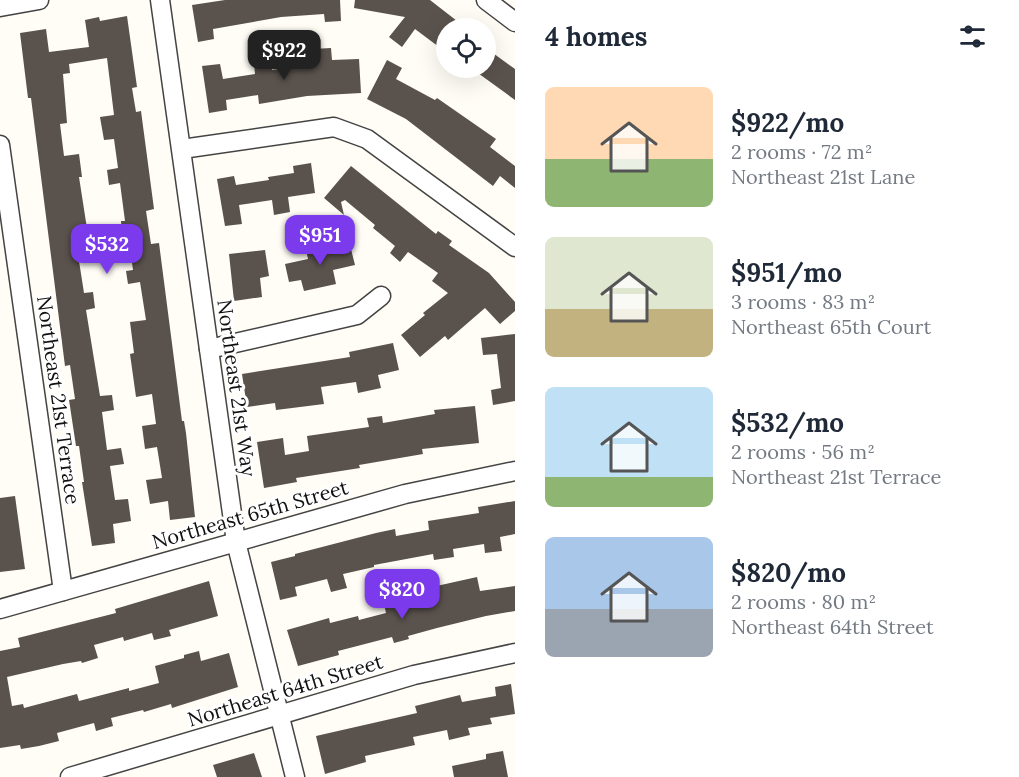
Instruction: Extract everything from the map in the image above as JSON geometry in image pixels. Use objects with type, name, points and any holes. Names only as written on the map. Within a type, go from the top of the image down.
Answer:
[{"type":"street","points":[[0,7],[39,0]]},
{"type":"street","name":"Northeast 21st Way","points":[[160,0],[236,542],[295,777]]},
{"type":"street","points":[[486,0],[515,22]]},
{"type":"street","points":[[182,149],[333,127],[367,139],[515,247]]},
{"type":"street","name":"Northeast 21st Terrace","points":[[0,145],[63,591]]},
{"type":"street","points":[[209,349],[357,315],[381,296]]},
{"type":"street","name":"Northeast 65th Street","points":[[0,609],[405,494],[515,471]]},
{"type":"street","name":"Northeast 64th Street","points":[[70,777],[414,675],[515,653]]},
{"type":"building","points":[[225,0],[340,0],[341,21],[325,22],[324,14],[281,17],[213,29],[214,39],[198,42],[192,5]]},
{"type":"building","points":[[355,0],[430,0],[453,18],[436,18],[436,45],[415,29],[402,47],[389,37],[405,17],[354,8]]},
{"type":"building","points":[[127,16],[137,87],[132,88],[136,112],[141,111],[154,209],[146,211],[151,244],[159,243],[182,421],[184,421],[186,433],[195,517],[170,520],[168,501],[150,504],[146,480],[162,478],[157,447],[145,449],[142,426],[156,424],[152,394],[136,397],[130,354],[134,353],[130,322],[146,320],[140,282],[128,284],[126,271],[133,270],[128,234],[122,235],[121,221],[125,221],[120,183],[109,185],[107,170],[118,168],[114,139],[104,140],[100,117],[114,115],[107,58],[69,64],[70,73],[63,74],[67,123],[60,124],[64,156],[79,154],[82,177],[79,177],[88,235],[92,234],[96,258],[79,261],[84,293],[93,292],[95,308],[86,310],[100,396],[112,395],[114,410],[102,412],[107,450],[121,448],[124,464],[110,466],[115,500],[128,499],[131,521],[113,524],[115,543],[92,546],[79,446],[76,446],[69,400],[75,399],[70,365],[65,366],[31,98],[28,98],[20,33],[46,29],[49,52],[89,47],[85,20],[99,17],[100,21]]},
{"type":"building","points":[[331,48],[332,60],[359,59],[361,93],[307,96],[259,104],[258,95],[226,100],[227,110],[209,113],[202,66],[220,64],[223,79],[255,74],[254,64],[271,61],[272,70],[314,64],[313,49]]},
{"type":"building","points":[[496,55],[515,69],[515,100],[485,78],[496,78]]},
{"type":"building","points":[[387,60],[402,68],[396,79],[435,100],[437,98],[496,139],[490,147],[515,166],[515,188],[500,176],[493,186],[406,119],[367,99]]},
{"type":"building","points":[[311,163],[315,193],[288,197],[290,212],[274,215],[272,200],[239,205],[242,224],[225,226],[217,179],[234,176],[236,185],[269,180],[268,177],[294,173],[293,166]]},
{"type":"building","points":[[351,166],[436,234],[438,231],[452,241],[449,245],[489,273],[515,302],[515,311],[500,324],[485,308],[448,340],[445,336],[420,357],[401,335],[448,293],[432,281],[438,273],[408,252],[400,262],[390,253],[395,246],[373,228],[375,225],[345,200],[341,202],[344,215],[324,198]]},
{"type":"building","points":[[326,240],[328,250],[350,245],[355,265],[333,270],[336,284],[304,291],[301,280],[289,282],[285,264],[308,259],[305,245]]},
{"type":"building","points":[[265,250],[269,276],[260,278],[262,297],[234,301],[229,254]]},
{"type":"building","points":[[515,334],[515,401],[493,405],[491,390],[501,388],[497,354],[483,355],[481,338]]},
{"type":"building","points":[[393,343],[399,370],[378,375],[381,388],[358,393],[356,382],[321,387],[324,404],[276,410],[275,403],[247,407],[242,374],[350,357],[349,352]]},
{"type":"building","points":[[475,406],[479,443],[422,449],[423,454],[359,465],[360,468],[296,478],[297,482],[264,488],[257,442],[283,438],[285,455],[309,451],[307,436],[369,427],[367,418],[382,416],[383,423],[435,414],[434,410]]},
{"type":"building","points":[[15,496],[25,569],[0,572],[0,498]]},
{"type":"building","points":[[515,501],[515,534],[500,537],[502,551],[485,553],[484,544],[453,549],[454,557],[434,560],[433,554],[374,565],[374,567],[343,574],[347,588],[331,592],[327,579],[295,587],[297,596],[280,600],[271,562],[395,529],[396,536],[429,530],[428,521],[479,513],[478,507]]},
{"type":"building","points":[[477,577],[480,591],[515,586],[515,611],[437,628],[408,636],[409,639],[394,643],[392,637],[338,651],[339,655],[298,666],[287,630],[329,618],[330,623],[358,616],[359,620],[386,613],[384,604],[433,592],[432,587]]},
{"type":"building","points":[[209,581],[218,616],[169,630],[171,636],[154,640],[152,633],[124,641],[123,637],[94,645],[98,658],[82,663],[81,661],[63,664],[7,677],[12,706],[23,704],[24,708],[77,694],[79,701],[159,683],[155,666],[199,651],[201,661],[229,653],[238,687],[172,708],[171,704],[111,718],[113,726],[96,731],[94,723],[57,733],[59,741],[21,749],[20,745],[0,748],[0,651],[20,647],[18,638],[116,613],[115,609]]},
{"type":"building","points":[[511,684],[515,714],[490,718],[492,724],[468,728],[470,735],[449,740],[447,730],[413,737],[415,745],[365,756],[366,762],[325,774],[316,736],[417,713],[415,706],[460,695],[462,702],[496,696],[495,687]]},
{"type":"building","points":[[503,751],[508,777],[454,777],[452,766],[486,759],[486,754]]},
{"type":"building","points":[[254,753],[262,777],[217,777],[213,765]]}]
